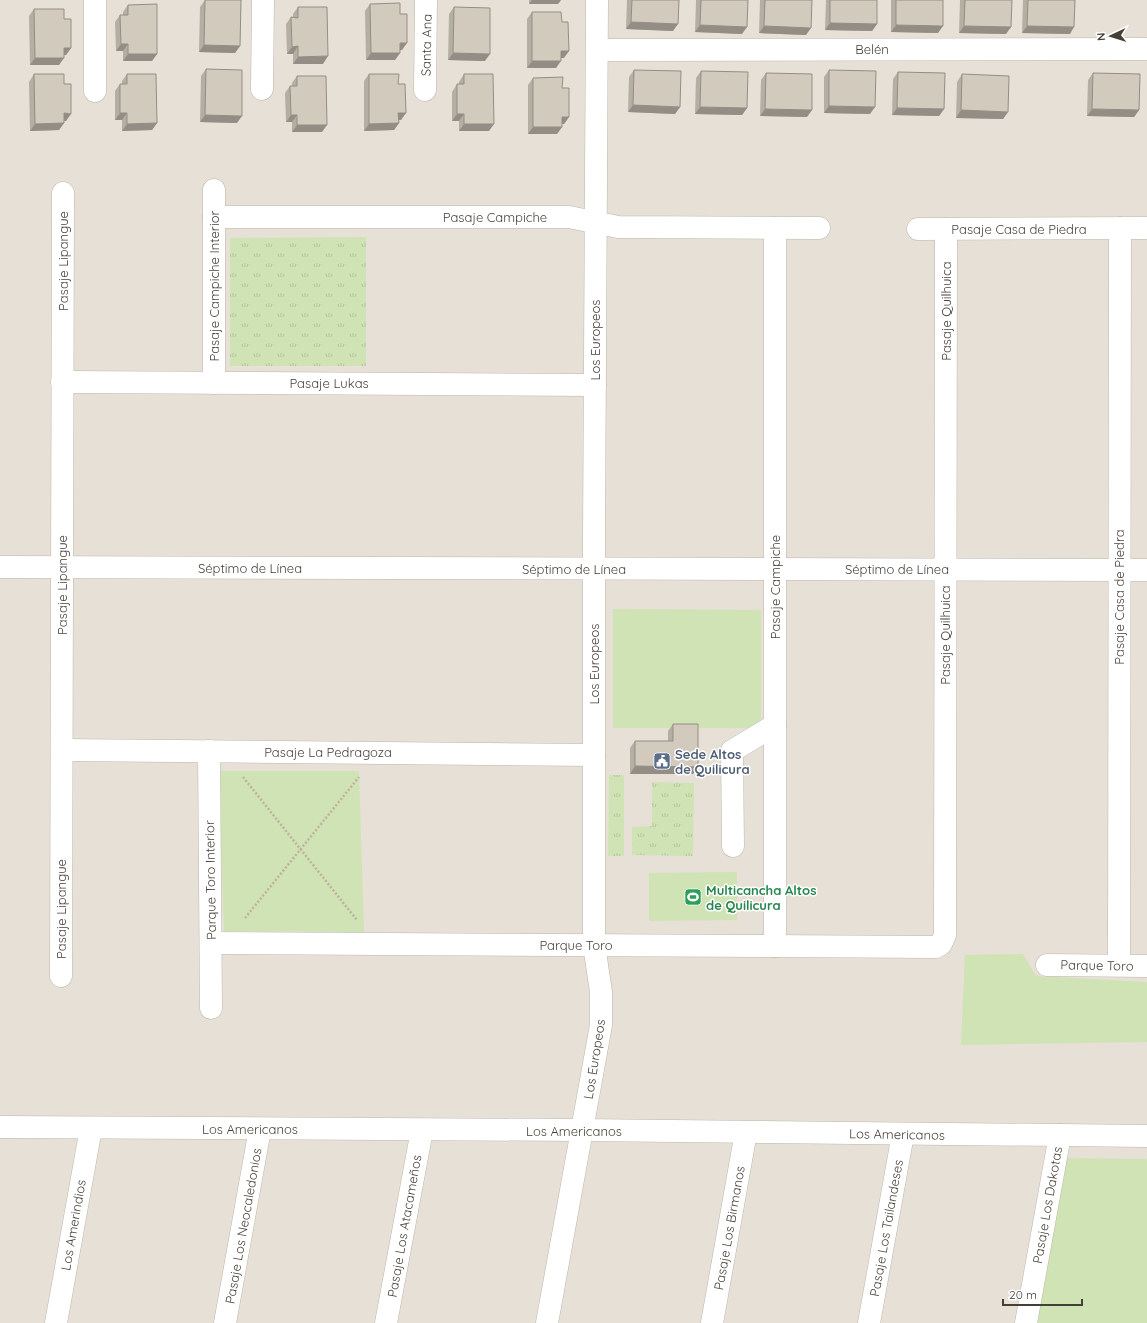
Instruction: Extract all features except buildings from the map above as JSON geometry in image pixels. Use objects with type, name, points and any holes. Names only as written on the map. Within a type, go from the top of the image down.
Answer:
[{"type":"street","points":[[95,0],[95,91]]},
{"type":"street","points":[[262,89],[263,0]]},
{"type":"street","name":"Santa Ana","points":[[425,90],[426,0]]},
{"type":"street","name":"Los Europeos","points":[[547,1323],[581,1130],[602,1025],[601,992],[594,945],[597,0]]},
{"type":"street","name":"Belén","points":[[597,50],[1147,49]]},
{"type":"street","name":"Pasaje Campiche Interior","points":[[214,190],[214,383]]},
{"type":"street","name":"Pasaje Lipangue","points":[[61,976],[63,193]]},
{"type":"street","name":"Pasaje Campiche","points":[[214,217],[569,218],[618,227],[820,228]]},
{"type":"street","name":"Pasaje Campiche","points":[[774,946],[775,228]]},
{"type":"street","name":"Pasaje Casa de Piedra","points":[[1118,965],[1120,228]]},
{"type":"street","name":"Pasaje Casa de Piedra","points":[[918,229],[1147,228]]},
{"type":"street","name":"Pasaje Quilhuica","points":[[941,944],[945,935],[946,229]]},
{"type":"street","name":"Pasaje Lukas","points":[[62,382],[595,385]]},
{"type":"street","name":"Séptimo de Línea","points":[[0,568],[1147,570]]},
{"type":"street","points":[[733,846],[732,752],[775,725]]},
{"type":"street","name":"Pasaje La Pedragoza","points":[[62,750],[594,755]]},
{"type":"street","name":"Parque Toro Interior","points":[[211,1008],[218,943],[216,751]]},
{"type":"street","name":"Parque Toro","points":[[218,943],[936,947],[941,944]]},
{"type":"street","name":"Parque Toro","points":[[1047,964],[1147,966]]},
{"type":"street","name":"Los Americanos","points":[[0,1127],[581,1130],[1147,1136]]},
{"type":"street","name":"Los Amerindios","points":[[56,1323],[91,1128]]},
{"type":"street","name":"Pasaje Los Neocaledonios","points":[[225,1323],[260,1129]]},
{"type":"street","name":"Pasaje Los Atacameños","points":[[386,1323],[422,1130]]},
{"type":"street","name":"Pasaje Los Birmanos","points":[[712,1323],[746,1132]]},
{"type":"street","name":"Pasaje Los Tailandeses","points":[[869,1323],[903,1134]]},
{"type":"street","name":"Pasaje Los Dakotas","points":[[1026,1323],[1060,1135]]},
{"type":"path","points":[[216,751],[301,848],[357,919],[363,944]]},
{"type":"path","points":[[218,943],[301,848],[378,753]]},
{"type":"shaded area","points":[[0,0],[1147,0],[1147,1323],[0,1323]]},
{"type":"green space","points":[[366,237],[366,366],[230,366],[230,238]]},
{"type":"green space","points":[[613,609],[761,610],[761,728],[613,728]]},
{"type":"green space","points":[[219,771],[359,771],[364,932],[224,931]]},
{"type":"green space","points":[[609,775],[624,775],[624,856],[608,856]]},
{"type":"green space","points":[[652,782],[694,783],[693,856],[632,855],[632,827],[652,826]]},
{"type":"green space","name":"Multicancha Altos de Quilicura","points":[[737,872],[737,920],[649,921],[649,873]]},
{"type":"green space","points":[[1023,954],[1036,976],[1147,982],[1147,1042],[961,1045],[965,955]]},
{"type":"green space","points":[[1067,1158],[1147,1159],[1147,1323],[1037,1323]]},
{"type":"place","name":"Sede Altos de Quilicura","points":[[662,761]]},
{"type":"place","name":"Multicancha Altos de Quilicura","points":[[693,897]]}]
